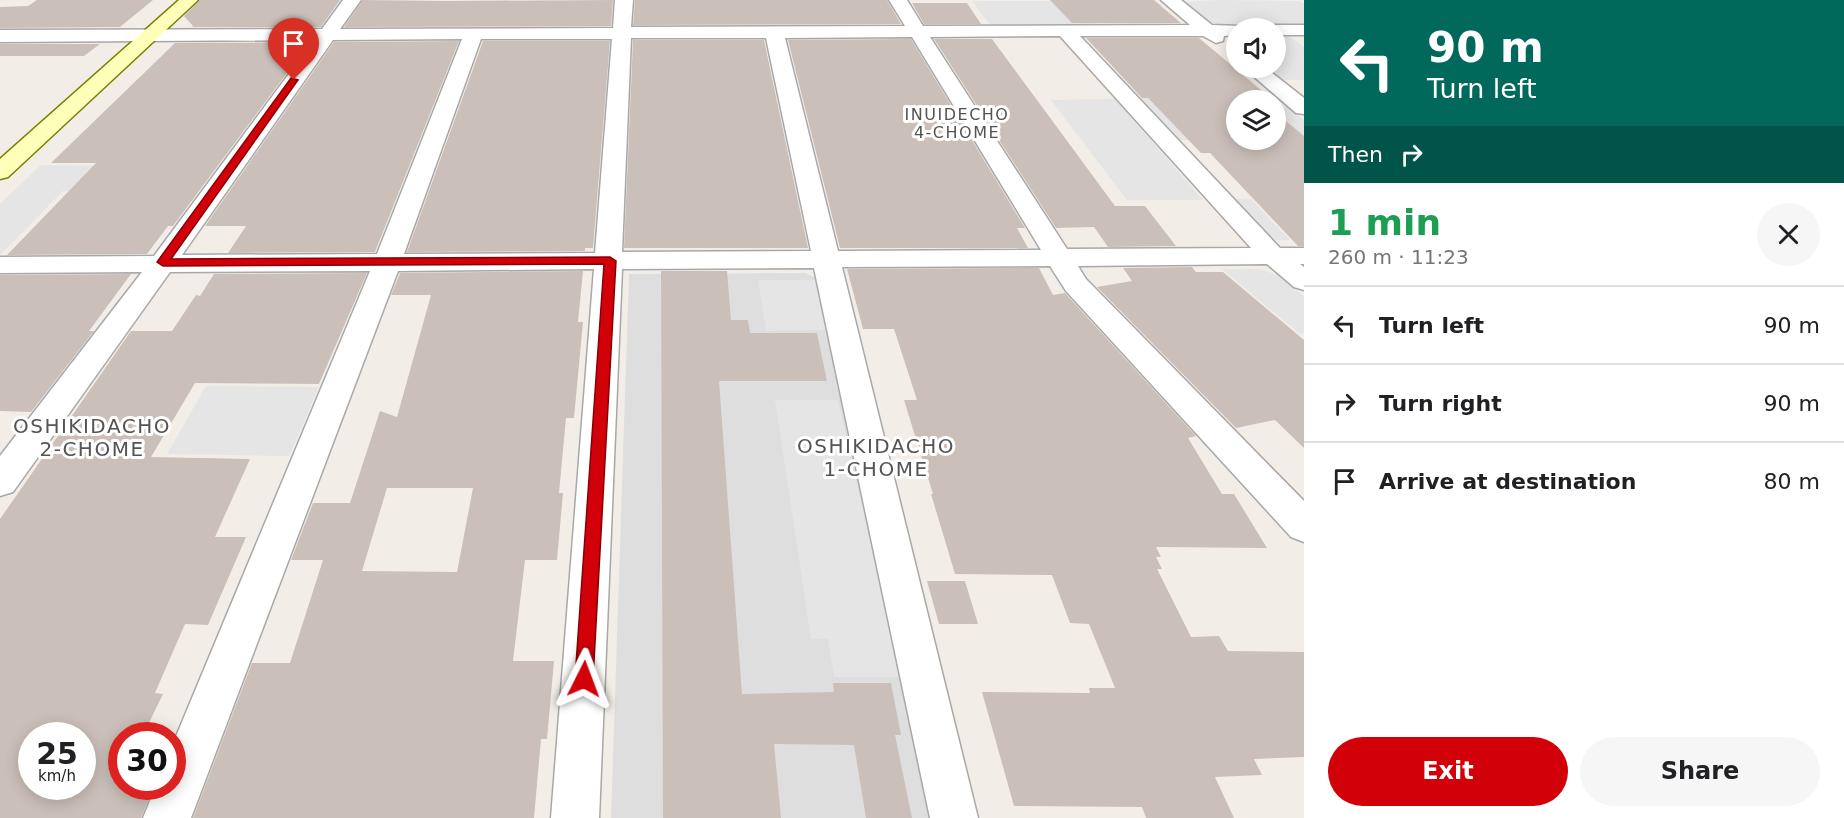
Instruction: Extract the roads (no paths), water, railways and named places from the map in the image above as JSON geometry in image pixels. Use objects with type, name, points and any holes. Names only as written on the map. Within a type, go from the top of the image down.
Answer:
[{"type":"street","points":[[0,172],[189,0]]},
{"type":"street","points":[[0,482],[163,262],[352,0]]},
{"type":"street","points":[[898,0],[1076,285],[1304,526]]},
{"type":"street","points":[[1170,0],[1208,31]]},
{"type":"street","points":[[0,36],[474,33],[623,16],[774,32],[1208,31],[1226,36]]},
{"type":"street","points":[[575,818],[623,16]]},
{"type":"street","points":[[1286,30],[1304,30]]},
{"type":"street","points":[[1065,31],[1272,256],[1304,281]]},
{"type":"street","points":[[774,32],[954,818]]},
{"type":"street","points":[[167,818],[387,263],[474,33]]},
{"type":"street","points":[[1266,78],[1304,108]]},
{"type":"street","points":[[0,265],[163,262],[387,263],[1304,256]]},
{"type":"district","name":"INUIDECHO 4-CHOME","points":[[957,123]]},
{"type":"district","name":"OSHIKIDACHO 2-CHOME","points":[[92,438]]},
{"type":"district","name":"OSHIKIDACHO 1-CHOME","points":[[876,458]]}]
